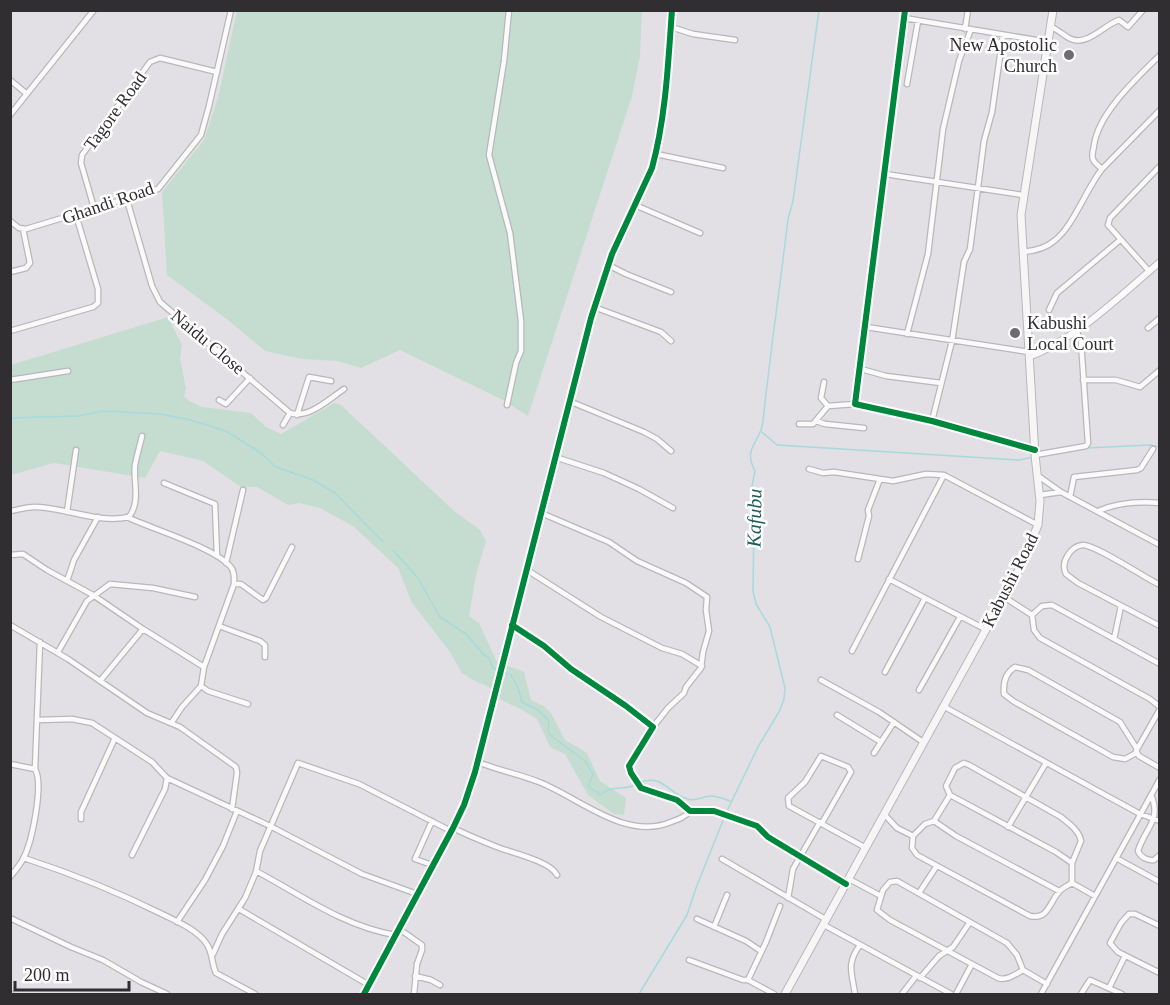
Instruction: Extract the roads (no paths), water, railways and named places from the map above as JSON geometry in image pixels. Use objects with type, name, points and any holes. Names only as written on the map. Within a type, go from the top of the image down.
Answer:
[{"type":"main road","name":"Kabushi Road","points":[[785,994],[1029,551],[1038,525],[1040,495],[1035,456],[1021,215],[1053,10]]},
{"type":"street","points":[[10,115],[94,10]]},
{"type":"street","name":"Ghandi Road","points":[[23,229],[158,189],[197,140],[204,125],[231,10]]},
{"type":"street","points":[[507,405],[516,363],[521,351],[521,321],[510,233],[489,155],[504,61],[509,10]]},
{"type":"street","points":[[364,994],[452,829],[466,800],[478,762],[594,307],[608,265],[652,168],[656,154],[666,91],[672,10]]},
{"type":"street","points":[[855,404],[905,10]]},
{"type":"street","points":[[907,334],[928,254],[936,182],[951,92],[968,29],[968,10]]},
{"type":"street","points":[[1051,27],[1073,40],[1083,40],[1119,20],[1128,27],[1143,10]]},
{"type":"street","points":[[904,18],[1048,42]]},
{"type":"street","points":[[907,84],[918,21]]},
{"type":"street","points":[[671,27],[693,34],[735,40]]},
{"type":"street","points":[[932,421],[952,340],[964,262],[970,249],[984,141],[992,112],[1003,35]]},
{"type":"street","points":[[1102,169],[1092,157],[1097,133],[1113,105],[1160,55]]},
{"type":"street","name":"Tagore Road","points":[[94,208],[81,163],[82,158],[150,62],[155,58],[163,58],[217,72]]},
{"type":"street","points":[[10,80],[27,94]]},
{"type":"street","points":[[1023,252],[1033,251],[1055,241],[1075,214],[1084,195],[1102,169],[1160,110]]},
{"type":"street","points":[[656,154],[723,168]]},
{"type":"street","points":[[1149,271],[1108,225],[1110,218],[1160,166]]},
{"type":"street","points":[[885,174],[1023,195]]},
{"type":"street","name":"Naidu Close","points":[[127,200],[157,298],[290,412],[297,415]]},
{"type":"street","points":[[635,205],[700,233]]},
{"type":"street","points":[[10,331],[93,307],[98,303],[98,289],[76,215]]},
{"type":"street","points":[[10,221],[23,229],[30,263],[26,268],[10,272]]},
{"type":"street","points":[[1049,310],[1058,293],[1120,240]]},
{"type":"street","points":[[866,327],[1029,355],[1055,345],[1160,262]]},
{"type":"street","points":[[608,265],[671,292]]},
{"type":"street","points":[[594,307],[661,333],[670,341]]},
{"type":"street","points":[[1149,328],[1160,318]]},
{"type":"street","points":[[799,424],[809,425],[816,421],[828,406],[855,404],[932,421],[1035,456],[1086,446],[1088,443],[1081,342],[1076,330]]},
{"type":"street","points":[[861,369],[886,376],[941,383]]},
{"type":"street","points":[[1083,380],[1116,380],[1140,387],[1160,370]]},
{"type":"street","points":[[10,380],[68,371]]},
{"type":"street","points":[[297,415],[309,377],[331,381]]},
{"type":"street","points":[[219,400],[226,404],[250,378]]},
{"type":"street","points":[[825,382],[820,398],[828,406]]},
{"type":"street","points":[[297,415],[315,409],[345,389]]},
{"type":"street","points":[[569,401],[652,436],[671,451]]},
{"type":"street","points":[[283,426],[290,412]]},
{"type":"street","points":[[816,421],[864,428]]},
{"type":"street","points":[[127,517],[132,513],[136,497],[135,465],[142,436]]},
{"type":"street","points":[[1070,497],[1074,477],[1137,470],[1141,468],[1153,449]]},
{"type":"street","points":[[67,512],[76,450]]},
{"type":"street","points":[[555,457],[604,473],[673,508]]},
{"type":"street","points":[[809,469],[893,481],[926,474],[944,476],[1038,525]]},
{"type":"street","points":[[1037,475],[1061,492],[1160,545]]},
{"type":"street","points":[[852,651],[944,476]]},
{"type":"street","points":[[858,559],[869,516],[868,510],[880,479]]},
{"type":"street","points":[[164,483],[215,504],[217,555]]},
{"type":"street","points":[[226,563],[243,490]]},
{"type":"street","points":[[1040,495],[1061,492]]},
{"type":"street","points":[[1098,511],[1121,504],[1143,501],[1160,502]]},
{"type":"street","points":[[10,511],[33,507],[99,517],[127,517],[217,555],[234,571],[234,584],[204,667],[201,686],[172,722]]},
{"type":"street","points":[[541,513],[609,542],[637,561],[704,593],[708,600],[706,610],[709,631],[702,666],[682,696],[668,708],[653,727],[629,766],[641,788],[677,800],[690,811],[716,812],[757,826],[768,837],[799,856],[881,896]]},
{"type":"street","points":[[67,581],[74,560],[99,517]]},
{"type":"street","points":[[1160,585],[1088,546],[1079,545],[1066,560],[1065,574],[1160,626]]},
{"type":"street","points":[[234,584],[241,584],[263,600],[292,547]]},
{"type":"street","points":[[10,555],[23,554],[93,595],[204,667]]},
{"type":"street","points":[[527,570],[594,613],[663,648],[682,654],[702,666]]},
{"type":"street","points":[[889,579],[985,629]]},
{"type":"street","points":[[58,652],[83,607],[93,595],[110,584],[153,588],[195,597]]},
{"type":"street","points":[[1004,597],[1032,615],[1034,630],[1040,638],[1150,699],[1159,711],[1136,751],[1125,759],[1113,757],[1004,694],[1008,674],[1015,667],[1028,670],[1120,722],[1136,751],[1160,768]]},
{"type":"street","points":[[885,672],[925,598]]},
{"type":"street","points":[[1032,615],[1042,606],[1052,605],[1160,664]]},
{"type":"street","points":[[1114,639],[1121,606]]},
{"type":"street","points":[[919,690],[960,617]]},
{"type":"street","points":[[512,625],[653,727]]},
{"type":"street","points":[[10,626],[58,652],[147,712],[172,722],[236,767],[234,810],[223,846],[205,880],[177,922]]},
{"type":"street","points":[[219,626],[260,640],[265,645],[266,657]]},
{"type":"street","points":[[100,681],[143,629]]},
{"type":"street","points":[[10,877],[24,858],[37,803],[39,781],[35,769],[40,642]]},
{"type":"street","points":[[820,680],[894,722],[923,742]]},
{"type":"street","points":[[201,686],[248,704]]},
{"type":"street","points":[[944,706],[1140,814],[1160,821]]},
{"type":"street","points":[[837,715],[881,742]]},
{"type":"street","points":[[38,720],[72,719],[98,726],[152,762],[167,778],[270,826],[362,874],[417,894]]},
{"type":"street","points":[[874,753],[894,722]]},
{"type":"street","points":[[81,819],[81,812],[115,738]]},
{"type":"street","points":[[788,898],[792,869],[821,823],[851,772],[848,767],[821,756],[805,782],[788,798],[788,803],[792,808],[821,823],[866,848]]},
{"type":"street","points":[[255,994],[216,973],[213,967],[213,954],[222,934],[239,909],[256,871],[260,851],[270,826],[296,764],[299,762],[359,784],[432,822],[525,856],[554,870],[557,875]]},
{"type":"street","points":[[478,762],[538,782],[591,810],[626,824],[661,826],[686,816],[690,811]]},
{"type":"street","points":[[1072,863],[1056,852],[950,795],[946,786],[951,772],[959,764],[964,763],[1025,796],[1061,818],[1078,832],[1081,841],[1072,863],[1072,883]]},
{"type":"street","points":[[1008,827],[1046,763]]},
{"type":"street","points":[[10,764],[35,769]]},
{"type":"street","points":[[132,855],[165,789],[167,778]]},
{"type":"street","points":[[1051,994],[1042,992],[1160,779]]},
{"type":"street","points":[[950,795],[934,821],[925,824],[913,836],[912,848],[917,855],[1037,918],[1046,912],[1059,891],[1072,883]]},
{"type":"street","points":[[1151,795],[1156,806],[1153,820],[1138,851],[1144,858],[1151,861],[1160,855]]},
{"type":"street","points":[[884,814],[897,828],[913,836]]},
{"type":"street","points":[[934,821],[956,837],[1059,891]]},
{"type":"street","points":[[432,822],[415,859],[432,865]]},
{"type":"street","points":[[24,858],[93,882],[177,922],[201,937],[213,954]]},
{"type":"street","points":[[1116,858],[1160,882]]},
{"type":"street","points":[[722,859],[788,898],[860,945],[951,994]]},
{"type":"street","points":[[919,893],[936,867]]},
{"type":"street","points":[[256,871],[339,918],[395,934]]},
{"type":"street","points":[[1023,970],[1002,979],[947,951],[880,914],[877,905],[881,896],[890,882],[897,881],[1007,943],[1017,955],[1023,970],[1047,984]]},
{"type":"street","points":[[1072,883],[1095,896]]},
{"type":"street","points":[[714,927],[727,895]]},
{"type":"street","points":[[747,980],[780,906]]},
{"type":"street","points":[[239,909],[369,985]]},
{"type":"street","points":[[1159,924],[1135,914],[1129,914],[1110,943],[1113,948],[1125,956],[1160,974]]},
{"type":"street","points":[[10,918],[103,960],[167,994]]},
{"type":"street","points":[[697,919],[746,941],[761,951]]},
{"type":"street","points":[[902,994],[939,956],[955,944],[970,922]]},
{"type":"street","points":[[398,928],[422,945],[415,976],[414,994]]},
{"type":"street","points":[[855,994],[850,966],[851,959],[860,945]]},
{"type":"street","points":[[1109,990],[1125,956]]},
{"type":"street","points":[[689,960],[747,980],[774,994]]},
{"type":"street","points":[[956,994],[972,964]]},
{"type":"street","points":[[415,976],[432,980],[440,986]]},
{"type":"street","points":[[1081,994],[1090,980],[1122,994]]},
{"type":"waterway","name":"Kafubu","points":[[726,813],[784,699],[785,688],[770,627],[756,604],[753,591],[752,486],[755,471],[750,456],[762,428],[788,219],[793,201],[819,10]]},
{"type":"waterway","points":[[10,418],[78,416],[104,411],[160,414],[226,431],[261,453],[276,467],[313,480],[335,493],[383,542]]},
{"type":"waterway","points":[[762,432],[777,445],[1019,460],[1034,457]]},
{"type":"waterway","points":[[1086,448],[1150,445],[1160,447]]},
{"type":"waterway","points":[[393,550],[418,578],[440,617],[466,634],[497,670]]},
{"type":"waterway","points":[[503,672],[511,675],[522,702],[538,710],[549,721],[548,730],[551,736],[585,761],[593,774],[588,786],[600,795],[609,790],[635,785]]},
{"type":"waterway","points":[[641,782],[655,781],[681,797],[691,800],[711,796],[730,801]]},
{"type":"waterway","name":"Kafubu","points":[[639,994],[687,915],[724,818]]},
{"type":"place","name":"New Apostolic Church","points":[[1069,55]]},
{"type":"place","name":"Kabushi Local Court","points":[[1015,333]]}]
